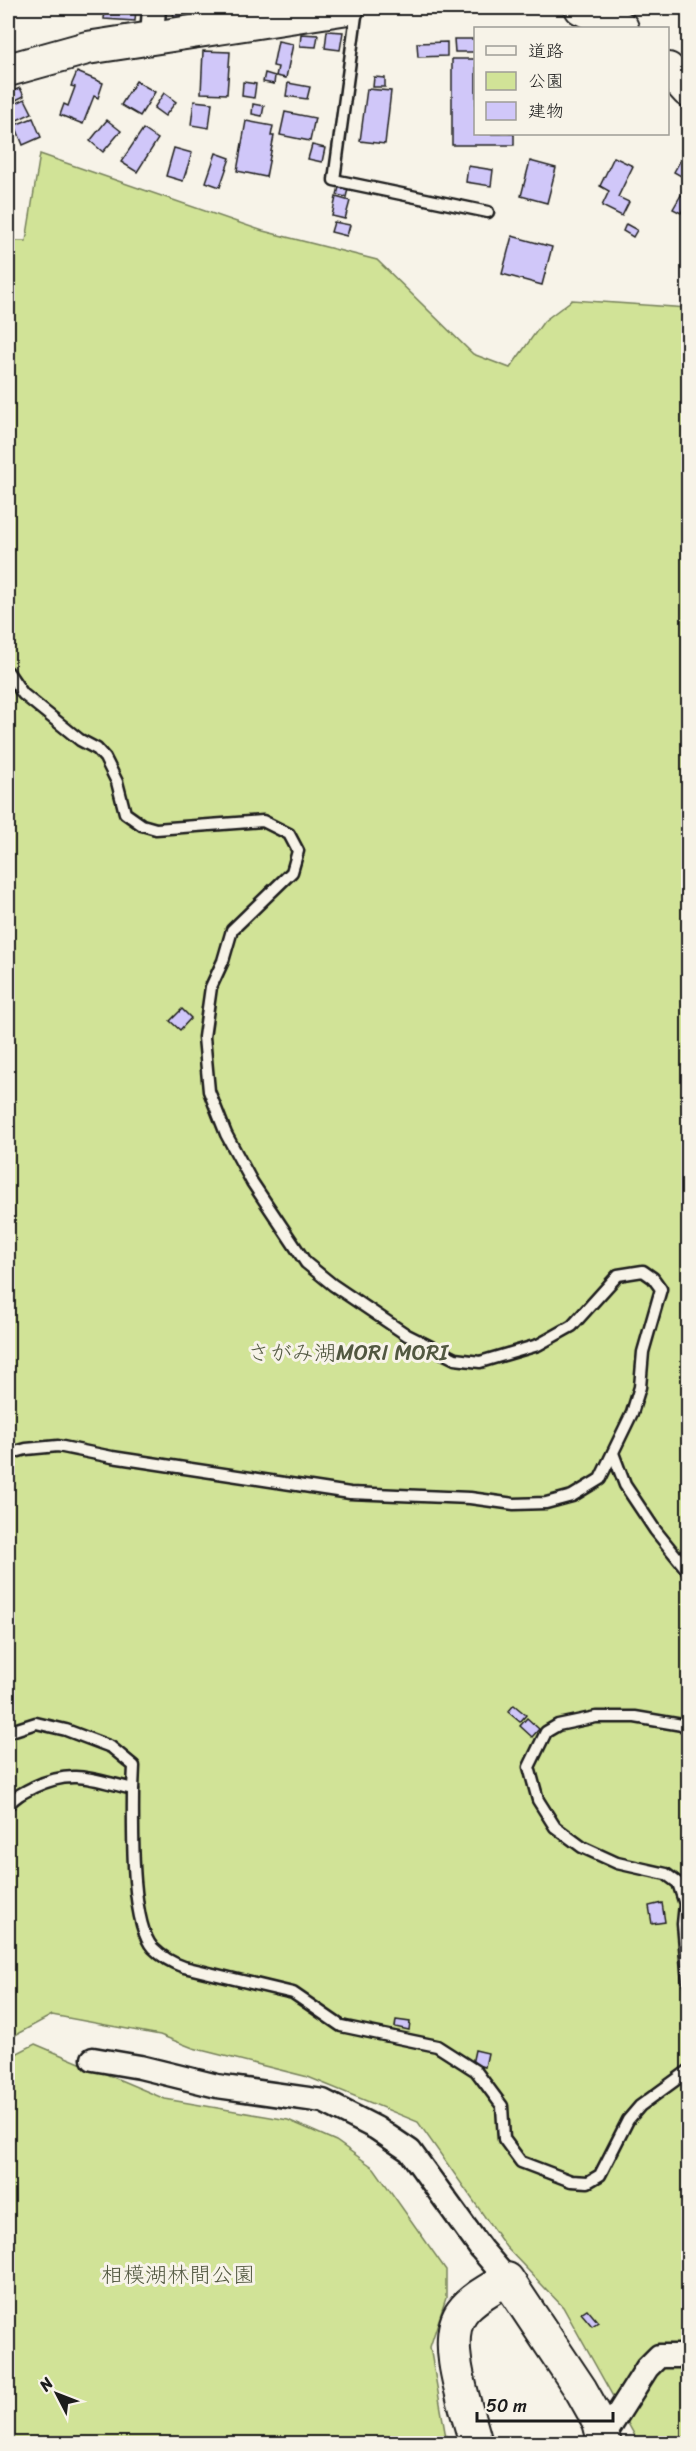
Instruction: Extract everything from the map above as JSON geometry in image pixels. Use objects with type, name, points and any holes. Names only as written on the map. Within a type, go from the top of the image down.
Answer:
[{"type":"street","points":[[9,68],[87,48],[153,22],[348,8]]},
{"type":"street","points":[[669,70],[688,91]]},
{"type":"street","points":[[93,2059],[140,2067],[217,2086],[323,2101],[376,2128],[410,2151],[481,2249],[507,2279],[581,2390],[599,2422],[605,2440]]},
{"type":"street","points":[[476,2444],[455,2357],[453,2330],[462,2312],[486,2291],[507,2279]]},
{"type":"street","points":[[605,2440],[647,2368],[659,2356],[683,2356],[688,2359]]},
{"type":"lane","points":[[357,8],[334,180],[488,212]]},
{"type":"lane","points":[[8,672],[23,694],[80,740],[97,749],[105,758],[117,782],[125,813],[142,825],[156,829],[263,821],[290,834],[298,851],[292,872],[232,930],[224,961],[211,987],[204,1037],[209,1092],[226,1134],[252,1182],[306,1263],[333,1285],[407,1335],[455,1359],[480,1362],[538,1345],[572,1326],[618,1275],[643,1271],[653,1278],[660,1289],[644,1352],[640,1387],[632,1413],[600,1479],[572,1496],[546,1503],[514,1504],[470,1498],[350,1492],[112,1457],[58,1446],[27,1449],[8,1454]]},
{"type":"lane","points":[[613,1453],[625,1485],[655,1530],[688,1571]]},
{"type":"lane","points":[[688,1726],[634,1716],[596,1717],[558,1725],[546,1732],[529,1767],[538,1800],[555,1827],[582,1847],[617,1863],[666,1874],[678,1883],[686,1904],[683,1924],[688,1981]]},
{"type":"lane","points":[[8,1732],[36,1723],[66,1730],[111,1747],[134,1766],[133,1865],[140,1917],[151,1947],[169,1961],[184,1967],[293,1992],[341,2026],[437,2046],[476,2071],[502,2106],[504,2139],[521,2162],[571,2181],[588,2182],[600,2175],[628,2120],[634,2113],[688,2071]]},
{"type":"lane","points":[[8,1805],[14,1797],[49,1780],[73,1775],[133,1789]]},
{"type":"green space","name":"さがみ湖MORI MORI","points":[[40,154],[263,231],[377,260],[473,354],[510,368],[544,321],[572,300],[688,308],[688,2250],[683,2292],[688,2334],[688,2443],[639,2443],[563,2307],[506,2247],[418,2122],[308,2077],[193,2048],[160,2035],[52,2015],[8,2039],[8,241],[26,241]]},
{"type":"green space","name":"相模湖林間公園","points":[[35,2044],[165,2099],[288,2120],[336,2141],[374,2168],[446,2270],[446,2298],[430,2347],[447,2443],[8,2444],[8,2058]]},
{"type":"building","points":[[105,8],[136,8],[135,21],[104,19]]},
{"type":"building","points":[[172,8],[198,8],[199,13],[174,17]]},
{"type":"building","points":[[327,31],[343,32],[340,50],[325,48]]},
{"type":"building","points":[[301,34],[318,35],[316,47],[300,46]]},
{"type":"building","points":[[454,39],[474,39],[474,52],[455,52]]},
{"type":"building","points":[[278,41],[293,44],[286,78],[276,76],[278,67],[273,66]]},
{"type":"building","points":[[447,42],[447,56],[418,57],[417,43]]},
{"type":"building","points":[[203,51],[230,52],[227,94],[201,93]]},
{"type":"building","points":[[452,59],[474,59],[474,135],[514,135],[514,145],[452,145]]},
{"type":"building","points":[[77,72],[103,83],[98,98],[94,96],[83,124],[60,115],[64,104],[68,106],[75,87],[71,86]]},
{"type":"building","points":[[265,73],[275,76],[274,84],[263,82]]},
{"type":"building","points":[[374,77],[385,78],[385,87],[373,87]]},
{"type":"building","points":[[136,81],[155,92],[140,116],[121,105]]},
{"type":"building","points":[[243,82],[256,84],[254,98],[242,96]]},
{"type":"building","points":[[288,83],[310,87],[307,99],[286,96]]},
{"type":"building","points":[[20,88],[24,96],[8,104],[8,93]]},
{"type":"building","points":[[367,89],[391,91],[385,144],[360,141]]},
{"type":"building","points":[[164,93],[176,102],[165,116],[154,108]]},
{"type":"building","points":[[25,99],[32,113],[13,122],[8,107]]},
{"type":"building","points":[[194,101],[212,103],[209,128],[191,125]]},
{"type":"building","points":[[253,104],[264,106],[262,116],[252,114]]},
{"type":"building","points":[[285,112],[315,118],[310,141],[280,135]]},
{"type":"building","points":[[33,118],[41,137],[23,145],[15,125]]},
{"type":"building","points":[[107,120],[121,131],[103,152],[90,141]]},
{"type":"building","points":[[246,121],[273,126],[271,136],[274,136],[266,177],[237,171]]},
{"type":"building","points":[[143,129],[158,139],[137,172],[121,162]]},
{"type":"building","points":[[312,145],[325,148],[322,162],[308,159]]},
{"type":"building","points":[[688,147],[688,180],[674,172]]},
{"type":"building","points":[[174,148],[192,153],[183,181],[166,176]]},
{"type":"building","points":[[216,153],[230,158],[220,187],[206,182]]},
{"type":"building","points":[[614,157],[633,166],[618,197],[629,202],[622,216],[602,206],[609,191],[600,186]]},
{"type":"building","points":[[530,161],[556,168],[547,203],[521,196]]},
{"type":"building","points":[[468,166],[493,170],[491,186],[466,182]]},
{"type":"building","points":[[339,187],[348,189],[346,197],[337,195]]},
{"type":"building","points":[[681,195],[688,200],[681,213],[673,209]]},
{"type":"building","points":[[336,197],[350,201],[345,219],[332,216]]},
{"type":"building","points":[[334,222],[350,225],[347,236],[331,232]]},
{"type":"building","points":[[626,224],[637,230],[633,237],[623,231]]},
{"type":"building","points":[[512,236],[552,247],[542,285],[502,274]]},
{"type":"building","points":[[182,1009],[191,1018],[180,1030],[170,1021]]},
{"type":"building","points":[[514,1705],[526,1715],[520,1722],[508,1712]]},
{"type":"building","points":[[527,1718],[539,1729],[532,1737],[520,1726]]},
{"type":"building","points":[[662,1903],[665,1922],[652,1924],[649,1906]]},
{"type":"building","points":[[396,2020],[410,2022],[409,2030],[395,2027]]},
{"type":"building","points":[[475,2050],[488,2053],[485,2067],[472,2064]]},
{"type":"building","points":[[587,2309],[598,2322],[592,2326],[581,2313]]}]
